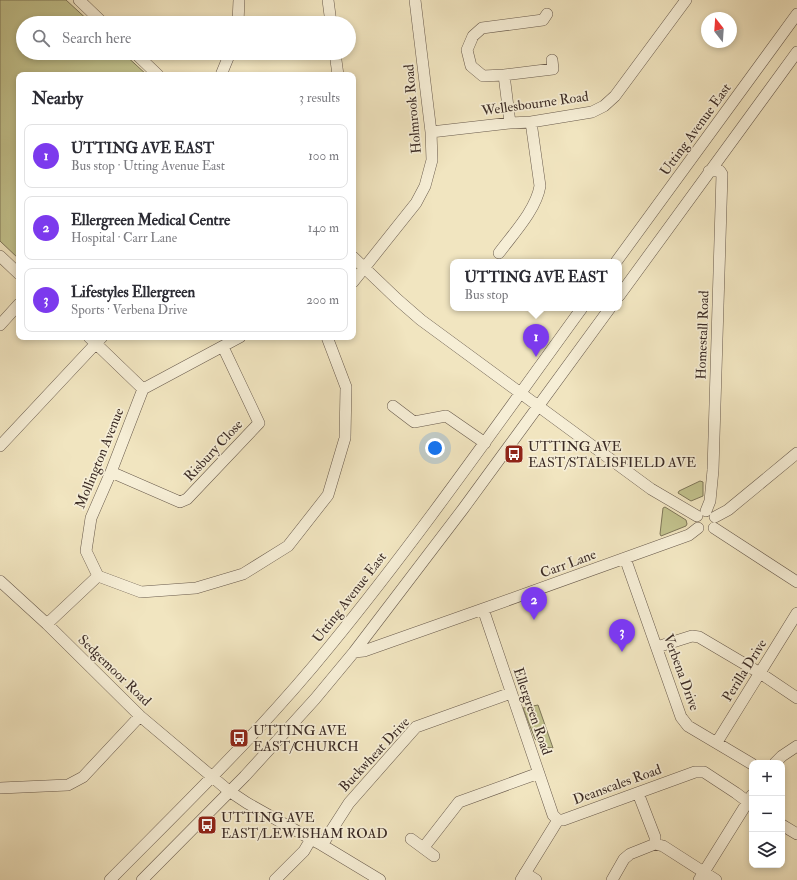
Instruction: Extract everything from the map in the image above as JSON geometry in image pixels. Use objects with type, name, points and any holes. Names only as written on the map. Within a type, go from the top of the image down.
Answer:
[{"type":"street","points":[[79,0],[96,16]]},
{"type":"street","points":[[238,16],[239,0]]},
{"type":"street","points":[[328,0],[330,16]]},
{"type":"street","name":"Holmrook Road","points":[[365,267],[416,203],[425,186],[432,160],[431,132],[415,0]]},
{"type":"street","name":"Wellesbourne Road","points":[[431,132],[531,122],[592,112],[604,106],[615,96],[686,0]]},
{"type":"street","points":[[548,14],[543,20],[482,28],[473,36],[467,50],[471,66],[484,76],[504,75],[553,68],[552,60]]},
{"type":"street","name":"Utting Avenue East","points":[[618,259],[797,14]]},
{"type":"street","points":[[622,292],[797,52]]},
{"type":"street","points":[[142,60],[155,72]]},
{"type":"street","points":[[222,72],[227,60]]},
{"type":"street","points":[[336,60],[338,72]]},
{"type":"street","points":[[504,75],[510,123]]},
{"type":"street","points":[[499,253],[534,206],[538,196],[540,186],[531,122]]},
{"type":"street","name":"Homestall Road","points":[[708,518],[713,470],[722,174],[720,171],[710,172]]},
{"type":"street","points":[[0,256],[16,271]]},
{"type":"street","points":[[356,260],[398,300],[422,320],[651,489],[708,518],[797,582]]},
{"type":"street","points":[[356,278],[365,267]]},
{"type":"street","points":[[0,325],[16,307]]},
{"type":"street","name":"Utting Avenue East","points":[[110,880],[279,705],[329,647],[409,546],[580,311]]},
{"type":"street","points":[[142,880],[229,791],[314,699],[354,652],[463,509],[608,311]]},
{"type":"street","points":[[0,446],[94,340]]},
{"type":"street","points":[[96,340],[143,389],[235,340]]},
{"type":"street","points":[[47,624],[98,576],[141,592],[196,588],[243,574],[288,546],[328,495],[345,438],[346,387],[328,340]]},
{"type":"street","name":"Risbury Close","points":[[111,472],[180,502],[187,499],[259,424],[222,347]]},
{"type":"street","name":"Mollington Avenue","points":[[98,576],[86,551],[90,518],[111,472],[143,389]]},
{"type":"street","points":[[393,406],[414,422],[446,416],[484,443]]},
{"type":"street","points":[[708,518],[708,532],[698,528],[696,522],[728,510],[797,452]]},
{"type":"street","name":"Carr Lane","points":[[354,652],[364,651],[483,610],[689,534],[698,528]]},
{"type":"street","name":"Verbena Drive","points":[[625,558],[681,717],[688,726],[749,762]]},
{"type":"street","name":"Sedgemoor Road","points":[[0,581],[47,624],[140,716],[211,777],[229,791],[322,844],[380,880]]},
{"type":"street","name":"Ellergreen Road","points":[[483,610],[553,815],[558,820]]},
{"type":"street","name":"Perilla Drive","points":[[717,742],[797,612]]},
{"type":"street","points":[[657,648],[692,636],[699,638],[760,673],[797,698]]},
{"type":"street","name":"Buckwheat Drive","points":[[322,844],[349,803],[416,726],[511,693]]},
{"type":"street","points":[[0,788],[68,785],[83,777],[140,716]]},
{"type":"street","points":[[778,760],[797,746]]},
{"type":"street","name":"Deanscales Road","points":[[558,820],[563,820],[695,772],[704,772],[749,800]]},
{"type":"street","points":[[424,847],[459,802],[539,773]]},
{"type":"street","points":[[638,793],[655,837],[655,844]]},
{"type":"street","points":[[702,876],[749,804]]},
{"type":"street","points":[[536,880],[523,877],[558,820]]},
{"type":"street","points":[[785,827],[797,834]]},
{"type":"street","points":[[275,880],[304,851],[311,839]]},
{"type":"street","points":[[411,839],[424,847],[434,856]]},
{"type":"street","points":[[612,880],[624,859],[630,854],[655,844],[663,846],[702,876],[716,880]]},
{"type":"green space","points":[[0,0],[66,0],[83,16],[16,16],[16,60],[131,60],[144,72],[16,72],[16,256],[0,241]]},
{"type":"green space","points":[[700,481],[703,482],[703,496],[691,501],[678,493],[679,491]]},
{"type":"green space","points":[[665,507],[686,520],[687,524],[686,526],[661,536],[663,508]]},
{"type":"green space","points":[[538,705],[553,748],[542,747],[535,739],[523,708]]},
{"type":"place","name":"UTTING AVE EAST","points":[[536,357]]},
{"type":"place","name":"UTTING AVE EAST/STALISFIELD AVE","points":[[514,454]]},
{"type":"place","name":"Ellergreen Medical Centre","points":[[534,620]]},
{"type":"place","name":"Lifestyles Ellergreen","points":[[622,652]]},
{"type":"place","name":"UTTING AVE EAST/CHURCH","points":[[239,738]]},
{"type":"place","name":"UTTING AVE EAST/LEWISHAM ROAD","points":[[207,825]]}]
